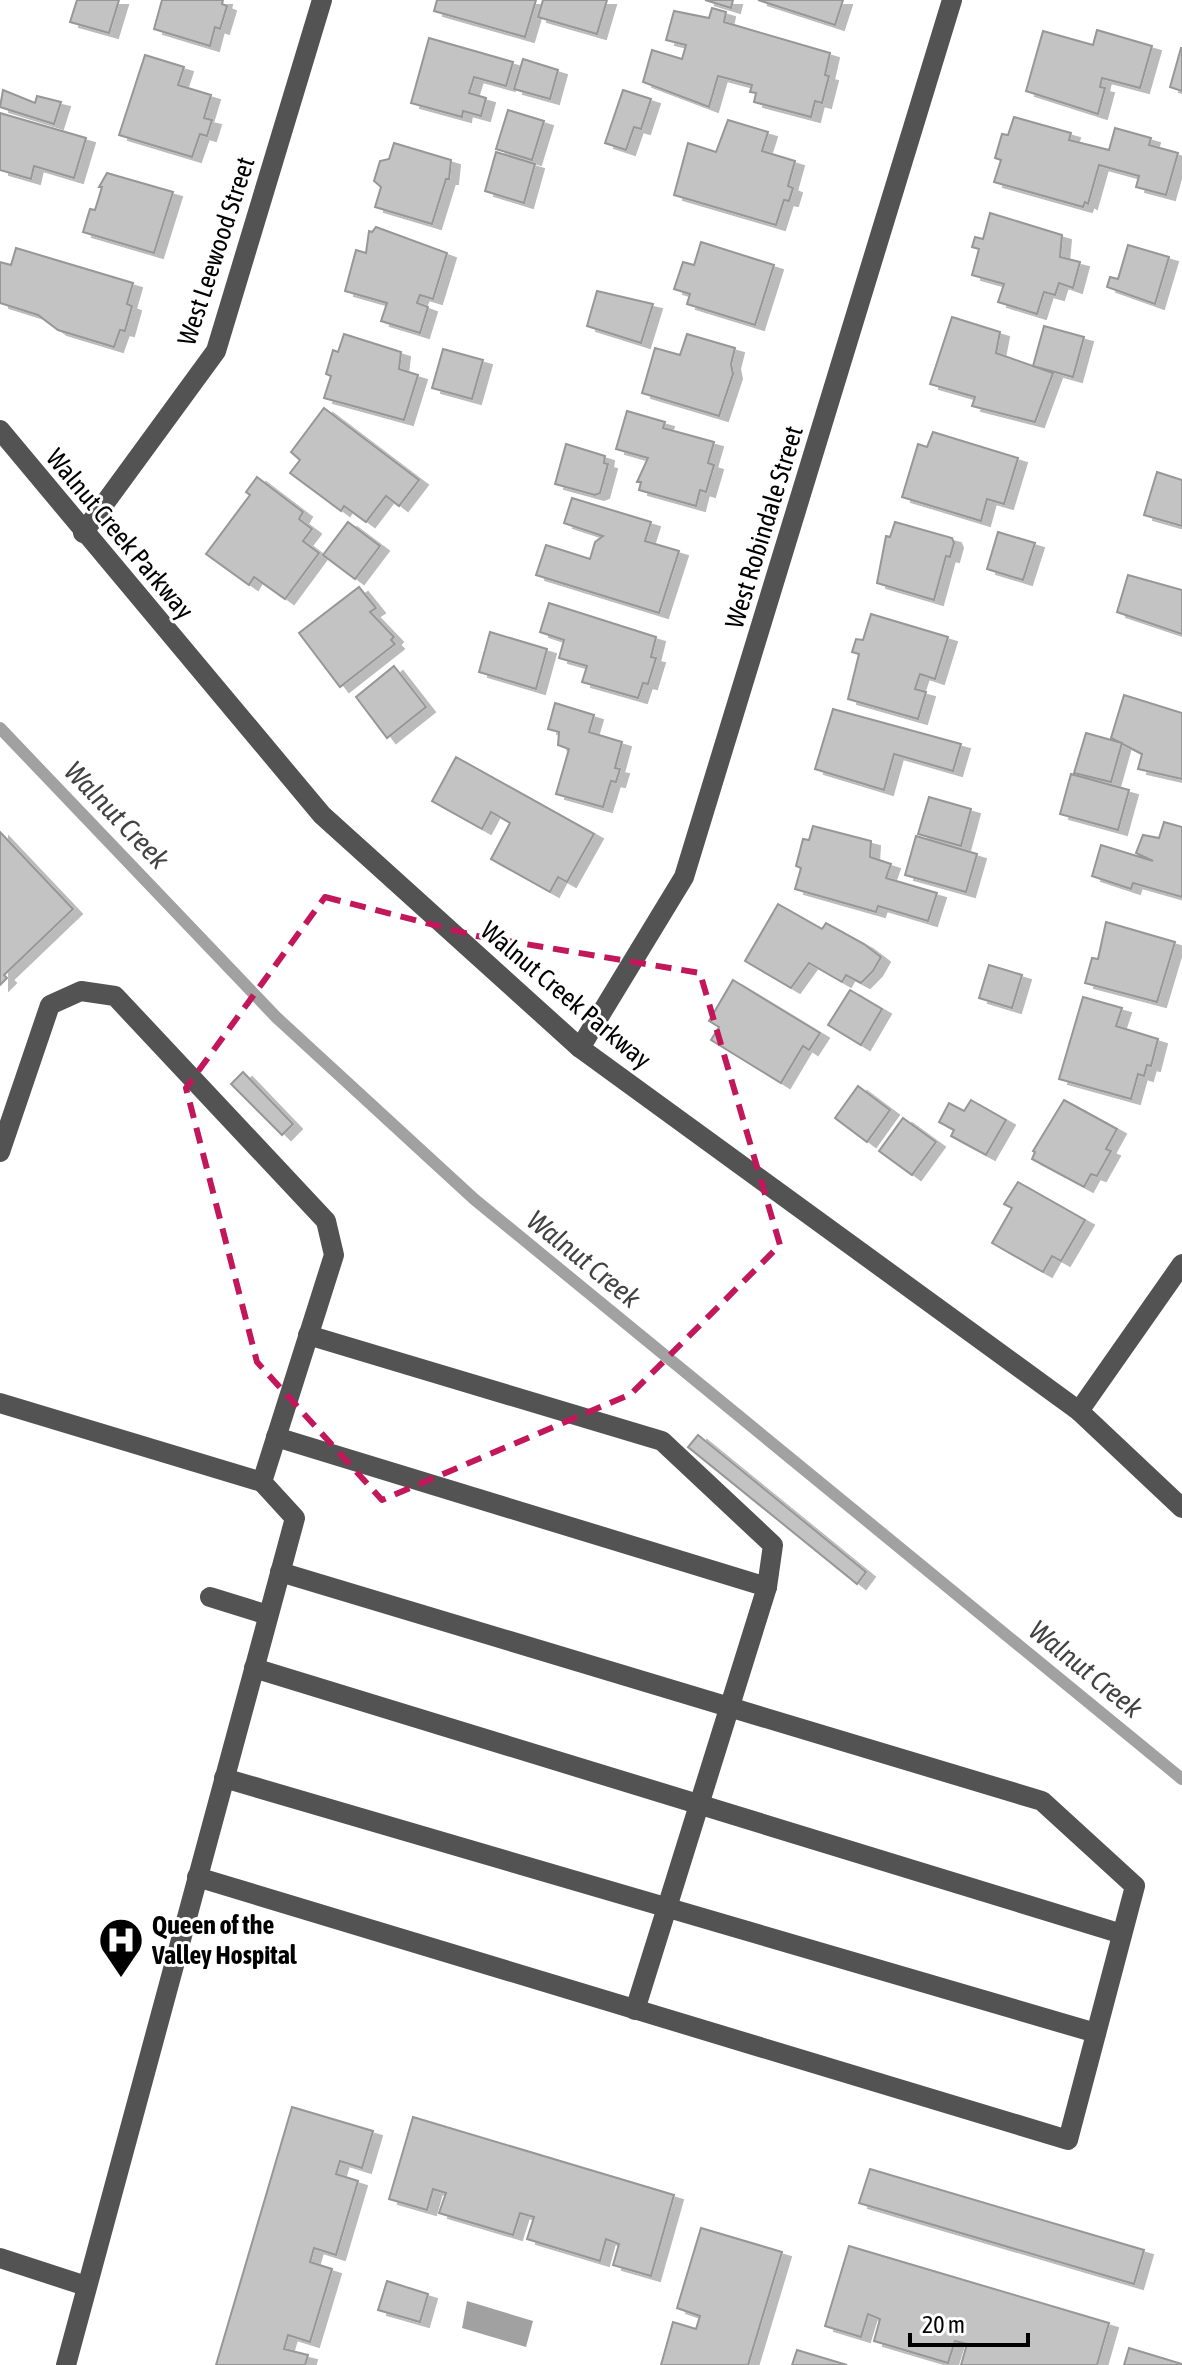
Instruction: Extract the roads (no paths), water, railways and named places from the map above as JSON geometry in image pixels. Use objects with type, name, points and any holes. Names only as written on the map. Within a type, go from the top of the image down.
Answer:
[{"type":"street","name":"West Leewood Street","points":[[83,533],[216,351],[322,0]]},
{"type":"street","name":"West Robindale Street","points":[[580,1048],[684,877],[952,0]]},
{"type":"street","name":"Walnut Creek Parkway","points":[[0,430],[83,533],[322,815],[580,1048],[1079,1411],[1182,1508]]},
{"type":"street","points":[[0,1152],[50,1005],[81,991],[115,996],[326,1221],[334,1255],[262,1482]]},
{"type":"street","points":[[1079,1411],[1182,1264]]},
{"type":"street","points":[[308,1335],[662,1441],[773,1545],[767,1587],[635,2010]]},
{"type":"street","points":[[0,1403],[262,1482],[295,1518],[66,2365]]},
{"type":"street","points":[[276,1437],[767,1587]]},
{"type":"street","points":[[197,1877],[1068,2140],[1135,1886],[1042,1801],[280,1572]]},
{"type":"street","points":[[210,1597],[268,1615]]},
{"type":"street","points":[[254,1668],[1122,1934]]},
{"type":"street","points":[[224,1778],[1096,2033]]},
{"type":"street","points":[[0,2258],[86,2286]]},
{"type":"waterway","name":"Walnut Creek","points":[[0,728],[276,1017],[474,1199],[1182,1779]]},
{"type":"place","name":"Queen of the Valley Hospital","points":[[121,1979]]}]
